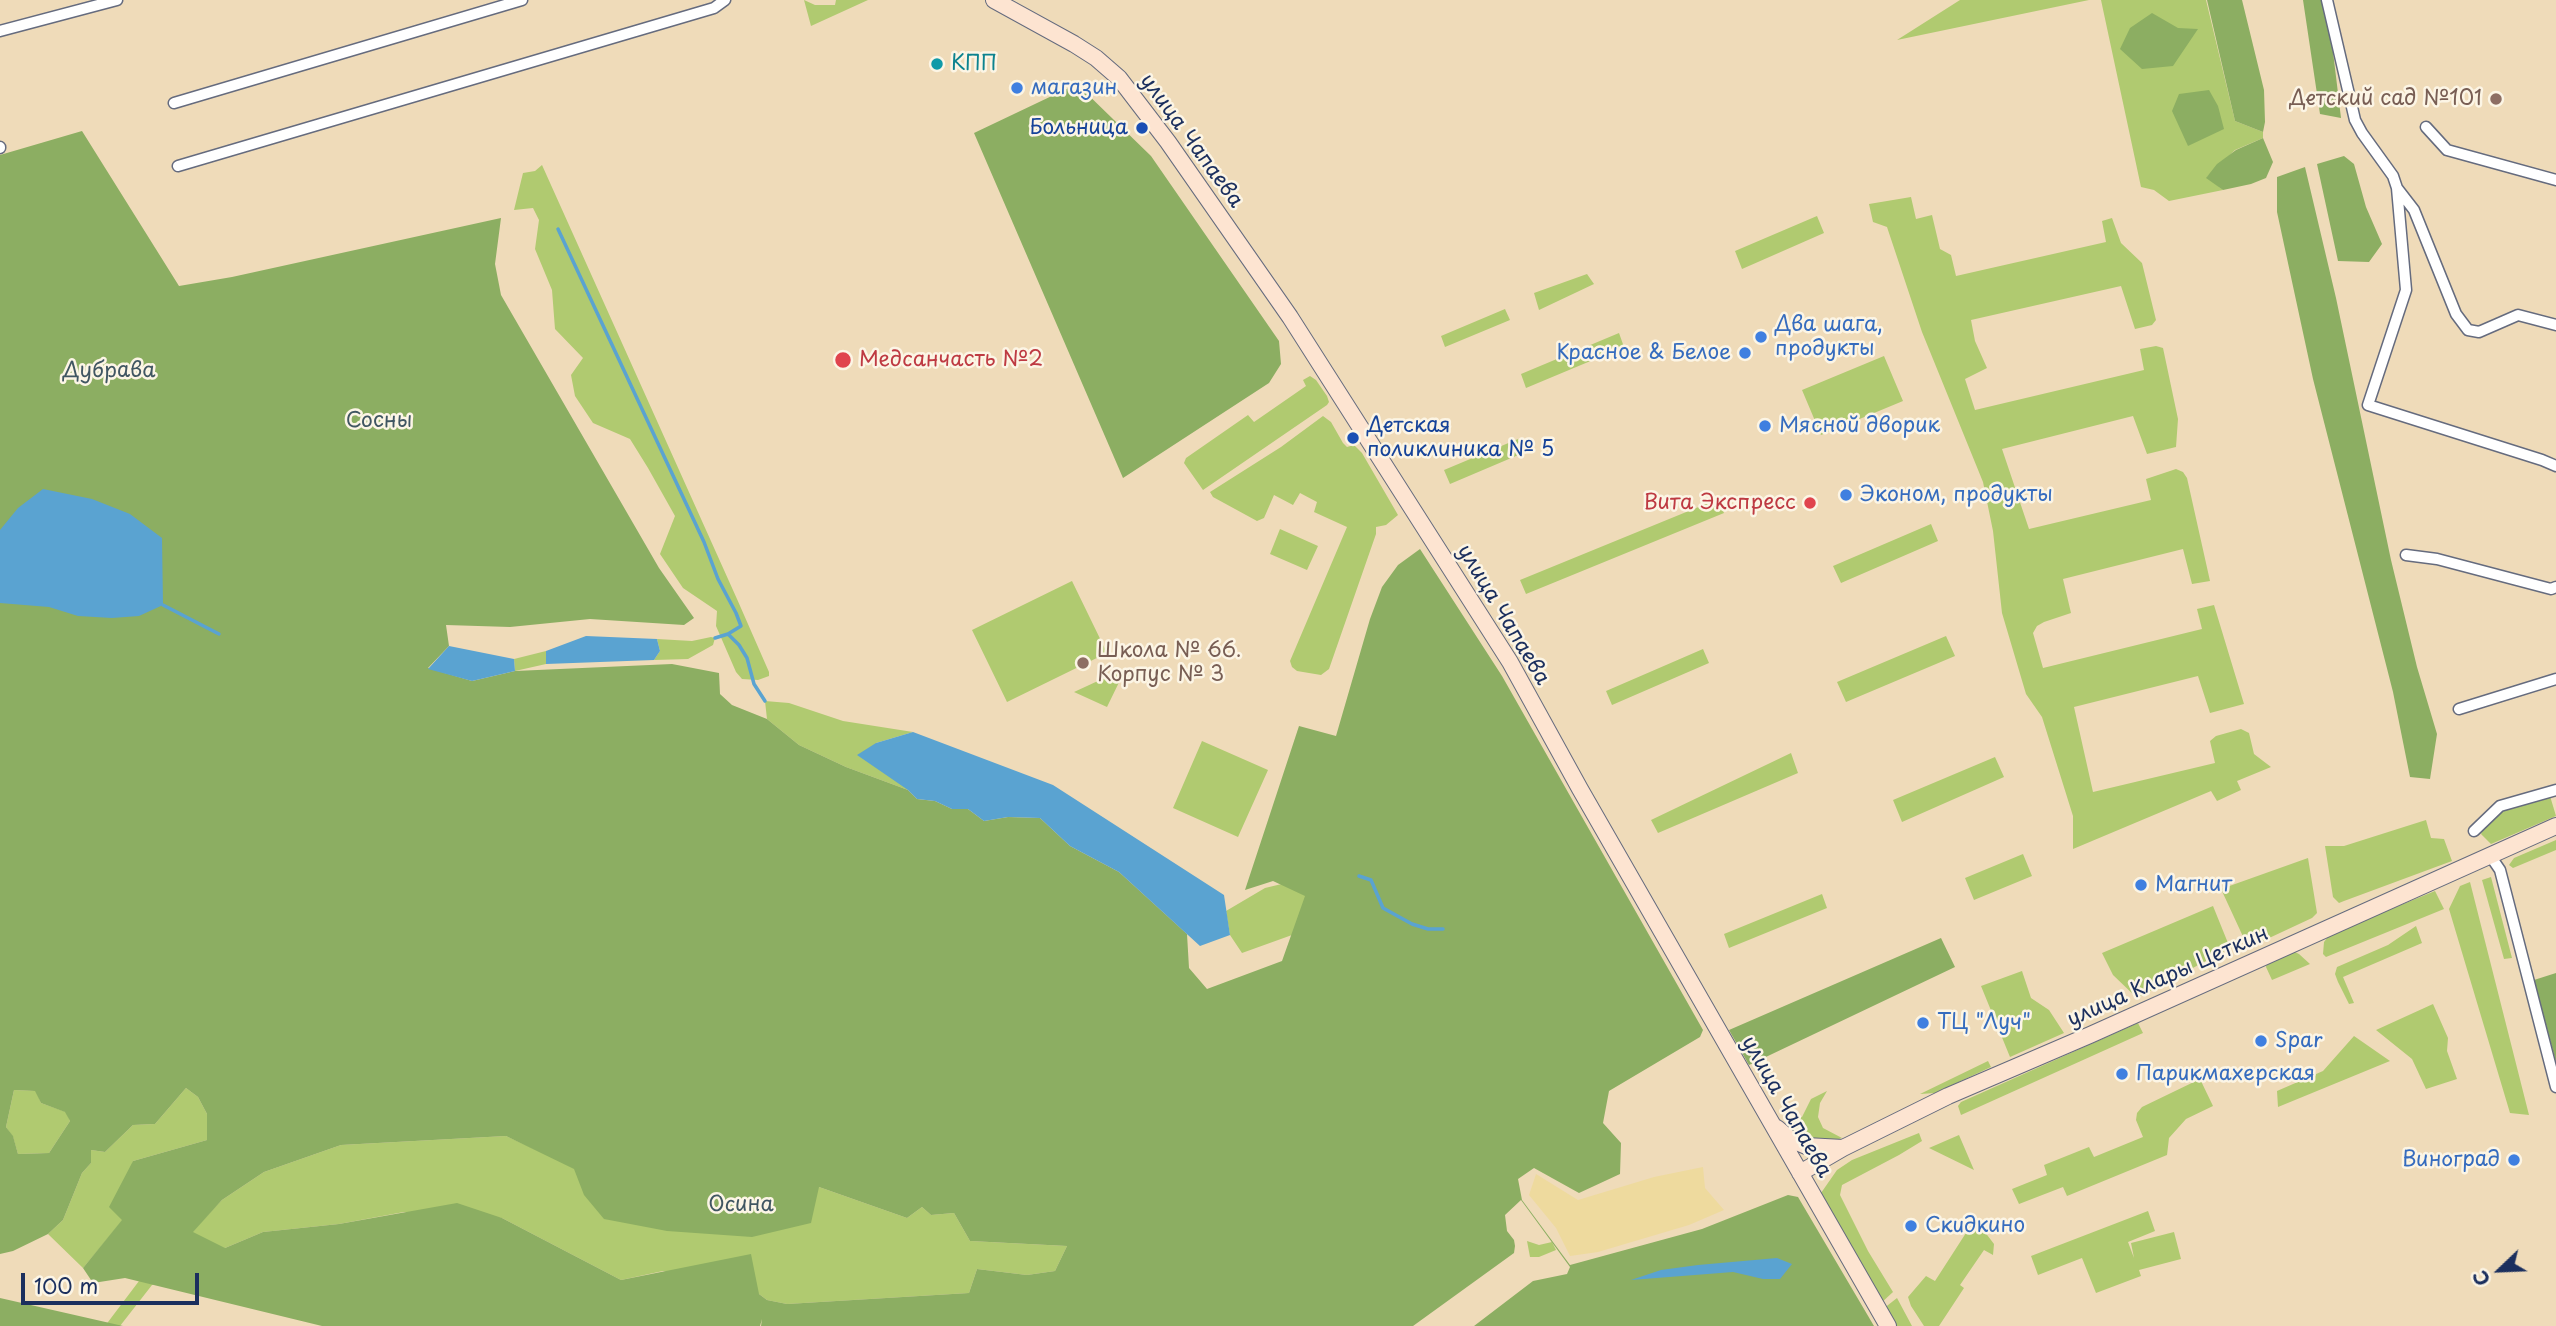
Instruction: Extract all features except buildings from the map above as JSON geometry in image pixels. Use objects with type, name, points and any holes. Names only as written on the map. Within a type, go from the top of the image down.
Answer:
[{"type":"street","points":[[0,31],[117,0]]},
{"type":"street","points":[[174,103],[522,0]]},
{"type":"street","points":[[178,166],[714,8],[725,0]]},
{"type":"street","name":"улица Чапаева","points":[[994,0],[1074,44],[1119,78],[1168,142],[1276,297],[1510,662],[1888,1326]]},
{"type":"street","points":[[2327,0],[2356,120],[2393,176],[2397,188],[2406,290],[2368,405],[2556,466]]},
{"type":"street","points":[[2426,127],[2448,150],[2556,180]]},
{"type":"street","points":[[2397,188],[2414,211],[2456,314],[2468,330],[2479,332],[2518,315],[2556,325]]},
{"type":"street","points":[[2406,555],[2437,559],[2552,589],[2556,587]]},
{"type":"street","points":[[2459,709],[2556,679]]},
{"type":"street","points":[[2474,831],[2500,806],[2556,790]]},
{"type":"street","name":"улица Клары Цеткин","points":[[1800,1173],[1843,1148],[1948,1096],[2556,826]]},
{"type":"street","points":[[2489,854],[2500,870],[2556,1087]]},
{"type":"street","points":[[1772,1124],[1790,1139],[1806,1146],[1843,1148]]},
{"type":"green space","points":[[804,0],[815,5],[835,5],[836,0],[868,0],[811,26]]},
{"type":"green space","points":[[1960,0],[2089,0],[1897,40]]},
{"type":"green space","points":[[2101,0],[2206,0],[2235,121],[2263,132],[2263,138],[2235,150],[2207,177],[2223,190],[2169,201],[2154,190],[2141,187]]},
{"type":"green space","points":[[2207,0],[2242,0],[2264,90],[2263,132],[2235,121]]},
{"type":"green space","points":[[2303,0],[2322,0],[2330,27],[2341,118],[2320,114]]},
{"type":"green space","points":[[2152,13],[2178,28],[2198,29],[2173,66],[2142,69],[2120,49],[2130,28]]},
{"type":"green space","points":[[1077,84],[1151,156],[1279,341],[1281,364],[1269,383],[1123,478],[974,133]]},
{"type":"green space","points":[[2209,90],[2218,106],[2224,129],[2188,146],[2172,111],[2179,94]]},
{"type":"green space","points":[[82,131],[179,286],[232,277],[501,218],[495,264],[501,295],[659,568],[694,618],[684,625],[590,619],[510,627],[446,625],[449,646],[428,668],[472,681],[515,671],[672,664],[719,673],[720,694],[732,705],[767,719],[799,745],[846,767],[908,790],[917,799],[935,801],[952,809],[968,809],[984,821],[1008,817],[1040,818],[1070,846],[1119,872],[1187,934],[1189,968],[1207,989],[1282,961],[1305,896],[1273,881],[1245,890],[1299,726],[1336,736],[1382,587],[1398,565],[1420,549],[1502,676],[1703,1030],[1700,1037],[1609,1091],[1603,1123],[1621,1143],[1620,1174],[1579,1193],[1534,1168],[1518,1179],[1522,1200],[1570,1265],[1702,1229],[1788,1195],[1798,1197],[1874,1326],[1474,1326],[1533,1281],[1567,1274],[1570,1267],[1521,1200],[1505,1215],[1507,1231],[1514,1240],[1514,1253],[1413,1326],[761,1326],[762,1319],[760,1326],[322,1326],[125,1278],[93,1283],[83,1268],[122,1220],[109,1207],[133,1161],[207,1140],[207,1114],[198,1097],[186,1088],[155,1124],[133,1125],[105,1152],[91,1150],[91,1163],[82,1173],[63,1220],[48,1234],[13,1251],[0,1254],[0,155]],"holes":[[[14,1090],[35,1091],[41,1103],[65,1112],[70,1121],[49,1153],[18,1154],[13,1136],[6,1127]],[[506,1136],[574,1169],[584,1195],[604,1219],[667,1231],[752,1237],[811,1223],[819,1187],[907,1218],[922,1207],[931,1215],[954,1213],[970,1241],[1067,1246],[1055,1271],[1027,1275],[977,1269],[969,1293],[787,1304],[767,1300],[759,1294],[751,1254],[621,1280],[502,1218],[457,1203],[339,1224],[263,1232],[225,1248],[193,1232],[222,1200],[264,1172],[341,1145]]]},
{"type":"green space","points":[[2263,138],[2273,162],[2266,178],[2223,190],[2206,178],[2217,164],[2236,150]]},
{"type":"green space","points":[[2344,156],[2354,164],[2366,207],[2382,244],[2369,262],[2338,261],[2317,164]]},
{"type":"green space","points":[[542,165],[769,676],[758,680],[742,679],[736,672],[716,626],[717,611],[683,588],[660,554],[675,516],[648,468],[630,439],[593,423],[575,396],[571,375],[583,358],[555,329],[552,290],[535,249],[539,220],[533,208],[514,210],[523,173],[535,171]]},
{"type":"green space","points":[[2305,167],[2336,298],[2391,560],[2417,667],[2437,734],[2430,779],[2410,777],[2393,692],[2313,379],[2277,212],[2277,177]]},
{"type":"green space","points":[[1911,197],[1916,219],[1932,215],[1940,249],[1951,255],[1956,276],[2106,242],[2102,221],[2112,218],[2121,243],[2142,263],[2156,320],[2152,325],[2135,329],[2121,286],[1971,320],[1975,341],[1987,368],[1965,379],[1975,410],[2144,370],[2140,349],[2156,346],[2163,348],[2178,419],[2176,447],[2147,454],[2133,416],[2002,449],[2029,529],[2151,500],[2146,479],[2176,469],[2183,472],[2187,478],[2210,581],[2192,584],[2183,549],[2063,579],[2071,613],[2044,622],[2037,626],[2033,633],[2043,668],[2202,629],[2197,609],[2214,605],[2244,704],[2210,713],[2198,676],[2074,707],[2093,792],[2215,763],[2210,741],[2216,736],[2241,729],[2249,733],[2254,754],[2271,767],[2237,781],[2241,790],[2217,801],[2211,791],[2073,849],[2073,816],[2042,717],[2026,694],[2002,613],[1993,531],[1983,482],[1922,332],[1887,227],[1873,222],[1869,204]]},
{"type":"green space","points":[[1817,216],[1824,233],[1742,269],[1735,251]]},
{"type":"green space","points":[[1587,274],[1594,284],[1539,310],[1534,293]]},
{"type":"green space","points":[[1505,309],[1510,320],[1445,347],[1441,336]]},
{"type":"green space","points":[[1619,333],[1624,347],[1526,388],[1521,374]]},
{"type":"green space","points":[[1884,356],[1903,401],[1821,435],[1802,390]]},
{"type":"green space","points":[[1310,376],[1327,396],[1327,405],[1203,490],[1184,463],[1186,458],[1248,415],[1254,422],[1306,386],[1303,380]]},
{"type":"green space","points":[[1323,416],[1331,422],[1347,447],[1354,445],[1362,453],[1398,515],[1386,525],[1376,527],[1376,534],[1329,669],[1321,675],[1297,671],[1290,661],[1347,527],[1314,512],[1317,502],[1300,493],[1293,505],[1274,495],[1264,518],[1257,521],[1213,497],[1210,492],[1281,447]]},
{"type":"green space","points":[[1518,439],[1523,453],[1450,484],[1444,470]]},
{"type":"green space","points":[[1718,499],[1724,513],[1526,594],[1520,580]]},
{"type":"green space","points":[[1931,524],[1938,541],[1841,583],[1833,566]]},
{"type":"green space","points":[[1280,529],[1318,546],[1307,570],[1270,554]]},
{"type":"green space","points":[[1072,581],[1107,653],[1007,702],[972,630]]},
{"type":"green space","points":[[1946,636],[1955,656],[1846,702],[1837,682]]},
{"type":"green space","points":[[715,638],[713,645],[688,659],[654,660],[660,651],[657,639],[692,641]]},
{"type":"green space","points":[[1703,649],[1709,663],[1612,705],[1606,691]]},
{"type":"green space","points":[[546,651],[546,664],[515,671],[514,659]]},
{"type":"green space","points":[[1126,668],[1107,707],[1074,692]]},
{"type":"green space","points":[[765,701],[789,703],[843,721],[913,732],[876,743],[908,790],[846,767],[799,745],[767,719]]},
{"type":"green space","points":[[1202,741],[1268,770],[1238,837],[1173,808]]},
{"type":"green space","points":[[1791,753],[1798,773],[1658,833],[1651,820]]},
{"type":"green space","points":[[1995,757],[2004,777],[1902,822],[1893,800]]},
{"type":"green space","points":[[2550,796],[2556,816],[2491,844],[2481,834],[2485,825],[2501,809]]},
{"type":"green space","points":[[2426,820],[2431,838],[2444,839],[2452,861],[2339,903],[2333,897],[2325,846],[2344,846]]},
{"type":"green space","points":[[2556,840],[2556,850],[2513,868],[2509,865],[2514,858]]},
{"type":"green space","points":[[1354,841],[1292,935],[1242,953],[1230,935],[1226,911],[1265,888],[1290,882]]},
{"type":"green space","points":[[2023,854],[2032,876],[1974,900],[1965,878]]},
{"type":"green space","points":[[2308,858],[2317,913],[2312,918],[2252,946],[2246,943],[2221,889]]},
{"type":"green space","points":[[2491,877],[2512,958],[2504,959],[2482,880]]},
{"type":"green space","points":[[2470,882],[2529,1115],[2510,1113],[2449,909],[2460,886]]},
{"type":"green space","points":[[2435,891],[2444,909],[2326,957],[2323,954],[2324,942],[2330,934]]},
{"type":"green space","points":[[1822,894],[1827,908],[1729,948],[1724,934]]},
{"type":"green space","points":[[2213,906],[2230,948],[2137,998],[2113,975],[2102,953]]},
{"type":"green space","points":[[2416,926],[2422,943],[2343,977],[2354,1003],[2349,1004],[2335,974],[2337,967],[2388,945]]},
{"type":"green space","points":[[1941,938],[1955,967],[1749,1065],[1729,1030]]},
{"type":"green space","points":[[2293,951],[2310,964],[2272,980],[2266,967],[2267,962]]},
{"type":"green space","points":[[2022,971],[2031,998],[2049,1010],[2064,1033],[2010,1057],[1981,986]]},
{"type":"green space","points":[[2556,973],[2556,1062],[2534,980]]},
{"type":"green space","points":[[2433,1004],[2448,1038],[2447,1051],[2457,1079],[2426,1089],[2412,1059],[2376,1030]]},
{"type":"green space","points":[[2138,1023],[2143,1033],[1961,1115],[1958,1106],[1961,1102]]},
{"type":"green space","points":[[2354,1036],[2390,1061],[2278,1107],[2277,1091],[2323,1071]]},
{"type":"green space","points":[[1988,1061],[1991,1067],[1935,1093],[1920,1094]]},
{"type":"green space","points":[[2200,1079],[2213,1106],[2186,1119],[2169,1138],[2167,1155],[2067,1196],[2063,1187],[2019,1204],[2012,1189],[2047,1175],[2044,1165],[2089,1147],[2094,1157],[2143,1137],[2136,1120],[2142,1107]]},
{"type":"green space","points":[[186,1088],[198,1097],[207,1114],[207,1140],[133,1161],[123,1220],[83,1268],[48,1234],[63,1220],[82,1173],[91,1163],[91,1150],[105,1152],[133,1125],[155,1124]]},
{"type":"green space","points":[[14,1090],[36,1091],[41,1103],[66,1112],[70,1121],[49,1153],[18,1154],[13,1137],[6,1127]]},
{"type":"green space","points":[[1827,1091],[1820,1103],[1818,1117],[1823,1128],[1842,1138],[1827,1143],[1806,1143],[1784,1125],[1802,1117],[1811,1099]]},
{"type":"green space","points":[[1919,1133],[1922,1141],[1842,1185],[1840,1195],[1868,1251],[1893,1292],[1880,1304],[1829,1215],[1821,1193],[1837,1170],[1852,1160]]},
{"type":"green space","points":[[1959,1135],[1974,1170],[1929,1148]]},
{"type":"green space","name":"Осина","points":[[506,1136],[565,1163],[819,1187],[907,1218],[922,1207],[931,1215],[954,1213],[970,1241],[1067,1246],[1055,1271],[1027,1275],[977,1269],[969,1293],[787,1304],[767,1300],[759,1294],[663,1271],[621,1280],[502,1218],[404,1212],[339,1224],[263,1232],[152,1285],[120,1326],[105,1326],[139,1281],[163,1262],[222,1200],[264,1172],[341,1145]]},
{"type":"green space","points":[[2148,1211],[2155,1231],[2128,1242],[2134,1258],[2131,1243],[2174,1232],[2181,1259],[2139,1270],[2141,1276],[2096,1293],[2082,1258],[2038,1275],[2031,1256]]},
{"type":"green space","points":[[1975,1219],[1994,1244],[1993,1255],[1984,1250],[1960,1285],[1964,1288],[1939,1326],[1924,1326],[1908,1297],[1926,1276],[1935,1281]]},
{"type":"green space","points":[[1527,1241],[1539,1245],[1552,1242],[1556,1250],[1539,1257],[1530,1257]]},
{"type":"green space","points":[[0,1298],[123,1326],[0,1326]]},
{"type":"green space","points":[[1897,1298],[1912,1326],[1893,1326],[1883,1309]]},
{"type":"sand","points":[[1703,1167],[1705,1188],[1724,1210],[1689,1225],[1598,1252],[1570,1256],[1556,1228],[1529,1195],[1536,1174],[1578,1200],[1654,1177]]},
{"type":"water","points":[[43,489],[92,499],[130,514],[162,538],[163,605],[139,616],[112,618],[78,616],[49,607],[0,603],[0,530],[18,508]]},
{"type":"water","points":[[586,636],[657,639],[660,651],[654,660],[546,664],[546,651]]},
{"type":"water","points":[[449,646],[514,659],[515,671],[472,681],[428,669]]},
{"type":"water","points":[[913,732],[1053,785],[1224,895],[1230,935],[1200,946],[1119,872],[1070,846],[1040,818],[1008,817],[984,821],[968,809],[952,809],[935,801],[917,799],[857,755],[876,743]]},
{"type":"water","points":[[1777,1258],[1792,1264],[1780,1279],[1763,1279],[1733,1272],[1631,1280],[1661,1270]]},
{"type":"waterway","points":[[558,229],[736,613],[741,626],[728,634]]},
{"type":"waterway","points":[[163,605],[219,634]]},
{"type":"waterway","points":[[715,638],[728,634],[739,645],[747,658],[754,684],[765,701]]},
{"type":"waterway","points":[[1359,876],[1371,880],[1383,908],[1412,924],[1428,929],[1443,929]]},
{"type":"place","name":"КПП","points":[[937,64]]},
{"type":"place","name":"магазин","points":[[1017,88]]},
{"type":"place","name":"Детский сад №101","points":[[2496,99]]},
{"type":"place","name":"Больница","points":[[1142,128]]},
{"type":"place","name":"Два шага, продукты","points":[[1761,337]]},
{"type":"place","name":"Красное & Белое","points":[[1745,353]]},
{"type":"place","name":"Медсанчасть №2","points":[[843,360]]},
{"type":"place","name":"Мясной дворик","points":[[1765,426]]},
{"type":"place","name":"Детская поликлиника № 5","points":[[1353,438]]},
{"type":"place","name":"Эконом, продукты","points":[[1846,495]]},
{"type":"place","name":"Вита Экспресс","points":[[1810,503]]},
{"type":"place","name":"Школа № 66. Корпус № 3","points":[[1083,663]]},
{"type":"place","name":"Магнит","points":[[2141,885]]},
{"type":"place","name":"ТЦ \"Луч\"","points":[[1923,1023]]},
{"type":"place","name":"Spar","points":[[2261,1041]]},
{"type":"place","name":"Парикмахерская","points":[[2122,1074]]},
{"type":"place","name":"Виноград","points":[[2514,1160]]},
{"type":"place","name":"Скидкино","points":[[1911,1226]]},
{"type":"park label","name":"Дубрава","points":[[109,371]]},
{"type":"park label","name":"Сосны","points":[[379,421]]}]
